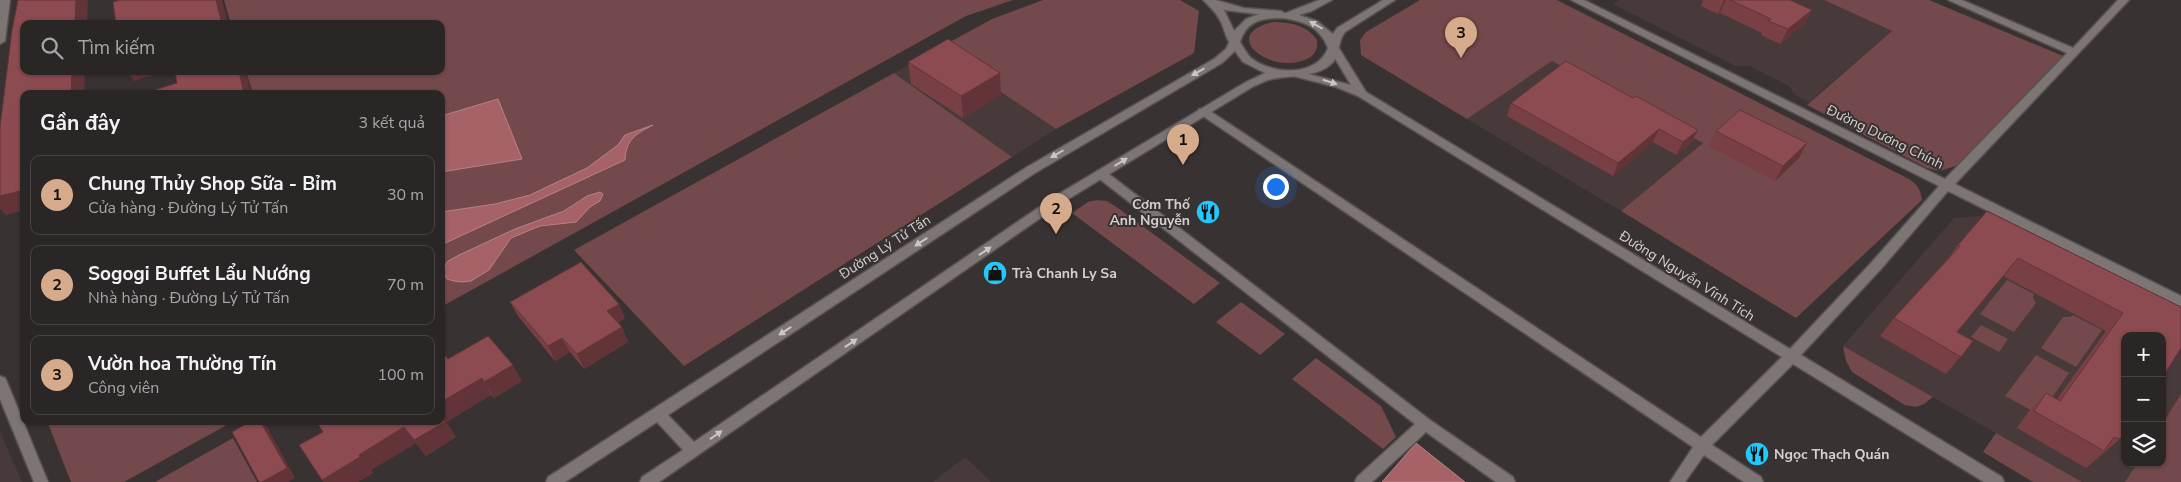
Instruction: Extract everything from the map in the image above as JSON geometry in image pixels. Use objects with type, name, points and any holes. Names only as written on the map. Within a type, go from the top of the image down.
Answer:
[{"type":"street","points":[[0,41],[5,0]]},
{"type":"street","points":[[1235,42],[1237,33],[1244,24],[1256,18],[1284,15],[1308,9],[1327,0]]},
{"type":"street","points":[[650,481],[1061,198],[1250,84],[1268,76],[1312,71],[1325,64],[1332,56],[1336,37],[1341,30],[1390,0]]},
{"type":"street","name":"Đường Dương Chính","points":[[1576,0],[2181,302]]},
{"type":"street","points":[[1953,0],[2074,52]]},
{"type":"street","points":[[1677,482],[1702,446],[1791,357],[1876,266],[1947,184],[2124,0]]},
{"type":"street","points":[[1212,2],[1251,12],[1284,15],[1306,20],[1323,29],[1331,38],[1341,63],[1362,94]]},
{"type":"street","points":[[1212,2],[1226,21],[1239,53],[1248,62],[1262,69],[1332,82],[1362,94]]},
{"type":"street","name":"Đường Lý Tử Tấn","points":[[553,482],[1031,170],[1218,61],[1230,51],[1235,42]]},
{"type":"street","name":"Đường Nguyễn Vĩnh Tích","points":[[1362,94],[1997,482]]},
{"type":"street","points":[[1203,112],[1756,482]]},
{"type":"street","points":[[1102,174],[1425,424],[1508,482]]},
{"type":"street","points":[[0,382],[40,482]]},
{"type":"street","points":[[658,414],[693,451]]},
{"type":"street","points":[[1362,482],[1425,424]]},
{"type":"shaded area","points":[[224,0],[1013,0],[966,16],[445,305],[445,90],[252,90],[247,75],[445,75],[445,20],[230,20]]},
{"type":"shaded area","points":[[1043,0],[1180,0],[1199,11],[1194,53],[1056,129],[937,49],[992,19]]},
{"type":"shaded area","points":[[1420,0],[1557,0],[1909,179],[1918,188],[1922,200],[1796,318],[1621,211],[1703,143],[1552,61],[1467,119],[1361,55],[1360,40],[1366,32]]},
{"type":"shaded area","points":[[1619,0],[1824,0],[1892,31],[1809,102],[1795,95],[1789,86],[1749,66],[1736,66],[1613,4]]},
{"type":"shaded area","points":[[1824,0],[1929,0],[2063,56],[1958,165],[1940,171],[1927,168],[1807,105],[1892,31]]},
{"type":"shaded area","points":[[1273,22],[1298,25],[1308,31],[1317,40],[1314,54],[1307,59],[1293,63],[1279,62],[1266,58],[1256,52],[1250,44],[1250,36],[1257,28]]},
{"type":"shaded area","points":[[937,49],[1056,129],[1012,157],[894,73]]},
{"type":"shaded area","points":[[1552,61],[1703,143],[1621,211],[1467,119]]},
{"type":"shaded area","points":[[894,73],[1012,157],[684,366],[574,250]]},
{"type":"shaded area","points":[[498,99],[522,159],[445,171],[445,115]]},
{"type":"shaded area","points":[[653,125],[633,138],[627,147],[625,160],[445,243],[445,211],[495,204],[530,195],[587,168],[618,145],[625,135]]},
{"type":"shaded area","points":[[600,192],[603,194],[600,201],[590,207],[576,222],[540,226],[511,238],[489,270],[471,281],[454,281],[447,279],[445,276],[445,265],[448,261],[515,229],[564,211],[587,196]]},
{"type":"shaded area","points":[[1097,200],[1107,201],[1118,208],[1220,283],[1194,304],[1072,213],[1088,202]]},
{"type":"shaded area","points":[[1980,216],[2181,319],[2181,394],[2166,418],[2166,332],[2121,332],[2121,467],[2134,467],[2125,482],[2082,482],[1843,346],[1954,218]]},
{"type":"shaded area","points":[[2007,280],[2034,294],[2033,298],[2036,303],[2014,332],[1980,314]]},
{"type":"shaded area","points":[[1241,302],[1285,334],[1260,355],[1216,322]]},
{"type":"shaded area","points":[[2073,315],[2102,330],[2076,367],[2041,348],[2063,317]]},
{"type":"shaded area","points":[[1981,325],[2008,339],[1999,352],[1971,337]]},
{"type":"shaded area","points":[[1843,346],[1933,397],[1916,407],[1905,405],[1852,372],[1846,361]]},
{"type":"shaded area","points":[[2036,355],[2069,373],[2040,415],[2005,396]]},
{"type":"shaded area","points":[[1316,358],[1381,406],[1396,437],[1383,449],[1292,379]]},
{"type":"shaded area","points":[[2181,394],[2181,482],[2125,482],[2134,467],[2166,467],[2166,418]]},
{"type":"shaded area","points":[[49,425],[227,425],[124,482],[71,482]]},
{"type":"shaded area","points":[[0,432],[22,482],[0,482]]},
{"type":"shaded area","points":[[1996,433],[2082,482],[2033,482],[1983,452]]},
{"type":"shaded area","points":[[233,438],[257,482],[155,482]]},
{"type":"shaded area","points":[[1416,443],[1465,482],[1382,482]]},
{"type":"shaded area","points":[[965,457],[991,482],[933,482]]},
{"type":"building","points":[[18,0],[76,0],[75,20],[20,20],[20,75],[72,75],[71,90],[20,90],[20,191],[0,196],[0,127],[12,30]]},
{"type":"building","points":[[120,0],[216,0],[221,20],[115,20],[113,2]]},
{"type":"building","points":[[1730,0],[1790,0],[1812,10],[1788,29],[1768,21],[1771,19]]},
{"type":"building","points":[[948,39],[1000,73],[961,96],[908,62]]},
{"type":"building","points":[[1566,61],[1633,98],[1636,96],[1698,130],[1683,142],[1659,129],[1618,163],[1511,103]]},
{"type":"building","points":[[176,75],[240,75],[243,90],[155,90],[177,83]]},
{"type":"building","points":[[1740,110],[1807,143],[1783,166],[1716,131]]},
{"type":"building","points":[[1987,211],[2181,307],[2181,348],[2166,372],[2166,332],[2121,332],[2120,439],[2114,437],[2104,451],[2034,411],[2046,393],[2060,401],[2123,313],[2018,258],[1957,332],[1973,341],[1961,357],[1894,318],[1960,246],[1958,245]]},
{"type":"building","points":[[581,262],[619,304],[607,311],[622,327],[577,354],[562,338],[548,346],[510,302]]},
{"type":"building","points":[[488,336],[513,365],[484,382],[482,378],[445,400],[445,355],[448,359]]},
{"type":"building","points":[[244,425],[262,425],[287,468],[259,482],[232,432]]},
{"type":"building","points":[[319,425],[440,425],[414,440],[404,427],[322,480],[299,445],[323,432]]},
{"type":"place","name":"Vườn hoa Thường Tín","points":[[1461,58]]},
{"type":"place","name":"Chung Thủy Shop Sữa - Bỉm","points":[[1183,165]]},
{"type":"place","name":"Cơm Thố Anh Nguyễn","points":[[1208,212]]},
{"type":"place","name":"Sogogi Buffet Lẩu Nướng","points":[[1056,234]]},
{"type":"place","name":"Trà Chanh Ly Sa","points":[[995,273]]},
{"type":"place","name":"Ngọc Thạch Quán","points":[[1757,454]]}]
